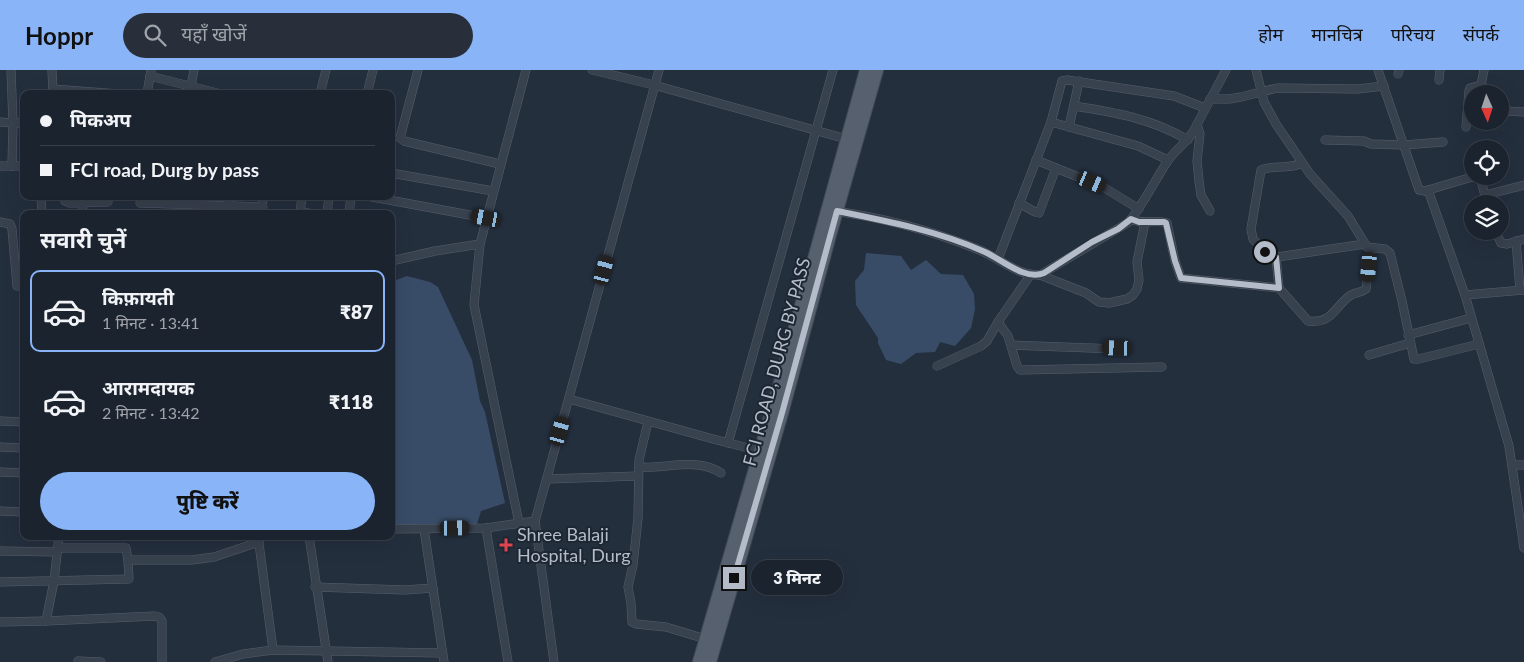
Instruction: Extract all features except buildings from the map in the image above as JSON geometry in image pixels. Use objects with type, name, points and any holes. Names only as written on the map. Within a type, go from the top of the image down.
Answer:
[{"type":"main road","name":"FCI ROAD, DURG BY PASS","points":[[710,662],[711,640],[760,451],[852,140],[866,70]]},
{"type":"main road","name":"FCI ROAD, DURG BY PASS","points":[[852,140],[878,70]]},
{"type":"main road","name":"FCI ROAD, DURG BY PASS","points":[[700,662],[711,640],[778,429],[832,211]]},
{"type":"street","points":[[12,70],[14,123],[12,166]]},
{"type":"street","points":[[52,70],[53,90]]},
{"type":"street","points":[[184,90],[194,70]]},
{"type":"street","points":[[321,90],[326,70]]},
{"type":"street","points":[[367,90],[372,70]]},
{"type":"street","points":[[418,70],[400,138],[404,141],[500,164]]},
{"type":"street","points":[[519,523],[474,305],[480,244],[526,70]]},
{"type":"street","points":[[592,70],[852,140]]},
{"type":"street","points":[[554,662],[535,521],[659,70]]},
{"type":"street","points":[[728,443],[833,70]]},
{"type":"street","points":[[1040,275],[1092,242],[1118,229],[1131,219],[1168,160],[1186,141],[1197,124],[1226,70]]},
{"type":"street","points":[[1256,70],[1268,112],[1310,174],[1348,216],[1368,246],[1366,289],[1363,292],[1351,295],[1332,315],[1324,320],[1308,322],[1279,288],[1276,257]]},
{"type":"street","points":[[1378,70],[1419,190],[1428,190],[1472,177],[1481,180],[1485,195],[1524,185]]},
{"type":"street","points":[[1439,80],[1440,70]]},
{"type":"street","points":[[1481,85],[1484,70]]},
{"type":"street","points":[[148,90],[150,73],[205,90]]},
{"type":"street","points":[[998,259],[1051,122],[1062,81],[1079,81],[1174,96],[1205,108]]},
{"type":"street","points":[[1069,127],[1079,81]]},
{"type":"street","points":[[1210,99],[1235,98],[1277,88],[1341,89],[1384,86]]},
{"type":"street","points":[[1074,106],[1140,119],[1168,129],[1197,151]]},
{"type":"street","points":[[1509,111],[1524,112]]},
{"type":"street","points":[[0,122],[20,124]]},
{"type":"street","points":[[1051,122],[1138,146],[1168,160]]},
{"type":"street","points":[[1197,124],[1200,134],[1196,161],[1201,195],[1210,211]]},
{"type":"street","points":[[1325,140],[1404,145],[1443,142]]},
{"type":"street","points":[[1036,160],[1103,187],[1139,209]]},
{"type":"street","points":[[1302,163],[1295,166],[1264,169],[1260,173],[1251,234],[1255,242],[1265,252],[1276,257],[1368,246],[1384,249],[1390,253],[1402,300],[1412,356],[1416,360],[1479,344]]},
{"type":"street","points":[[0,166],[20,166]]},
{"type":"street","points":[[1019,203],[1040,213],[1056,168]]},
{"type":"street","points":[[395,174],[493,191]]},
{"type":"street","points":[[1428,190],[1465,295],[1509,446],[1522,519],[1524,548]]},
{"type":"street","points":[[65,200],[67,202],[108,202]]},
{"type":"street","points":[[227,210],[229,200]]},
{"type":"street","points":[[389,200],[486,218]]},
{"type":"street","points":[[82,202],[83,210]]},
{"type":"street","points":[[140,203],[228,205],[262,210]]},
{"type":"street","points":[[832,211],[928,232],[978,249],[1010,266],[1031,274],[1040,275],[1086,293],[1099,302],[1109,303],[1127,299],[1133,295],[1137,288],[1139,280],[1137,262],[1145,222]]},
{"type":"street","points":[[1131,219],[1166,223],[1181,278],[1279,288]]},
{"type":"street","points":[[0,222],[10,224],[12,229],[17,286]]},
{"type":"street","points":[[1465,295],[1522,290],[1520,240],[1501,243],[1500,240]]},
{"type":"street","points":[[395,259],[480,244]]},
{"type":"street","points":[[938,366],[981,346],[987,341],[1031,274]]},
{"type":"street","points":[[1370,355],[1409,339],[1471,318]]},
{"type":"street","points":[[998,322],[1011,344],[1018,369],[1024,371],[1162,367]]},
{"type":"street","points":[[1011,344],[1117,348]]},
{"type":"street","points":[[569,399],[760,451]]},
{"type":"street","points":[[0,421],[20,422]]},
{"type":"street","points":[[648,422],[639,467],[638,518],[633,565],[628,587],[632,603],[632,622],[666,627],[711,640]]},
{"type":"street","points":[[0,447],[20,448]]},
{"type":"street","points":[[639,467],[653,468],[700,464],[721,473]]},
{"type":"street","points":[[1512,465],[1524,465]]},
{"type":"street","points":[[0,472],[20,473]]},
{"type":"street","points":[[547,479],[638,476]]},
{"type":"street","points":[[0,511],[20,512]]},
{"type":"street","points":[[395,529],[486,528],[535,521]]},
{"type":"street","points":[[486,528],[508,662]]},
{"type":"street","points":[[424,529],[444,662]]},
{"type":"street","points":[[46,621],[54,581],[59,540]]},
{"type":"street","points":[[128,560],[192,560],[214,557],[256,540]]},
{"type":"street","points":[[259,540],[273,650]]},
{"type":"street","points":[[309,540],[328,662]]},
{"type":"street","points":[[0,550],[126,548],[129,579],[0,582]]},
{"type":"street","points":[[315,587],[406,590],[433,588]]},
{"type":"street","points":[[0,622],[159,617],[162,621],[162,662]]},
{"type":"street","points":[[215,662],[243,654],[273,650],[442,653]]},
{"type":"street","points":[[78,661],[101,662]]},
{"type":"water","points":[[866,253],[901,256],[911,270],[926,260],[941,274],[963,275],[974,294],[975,309],[971,328],[955,346],[940,342],[935,352],[916,353],[901,364],[886,360],[878,343],[878,338],[856,305],[855,281],[864,270]]},
{"type":"water","points":[[407,276],[430,282],[438,287],[472,360],[505,503],[481,511],[477,524],[395,525],[395,280]]},
{"type":"place","name":"Shree Balaji Hospital, Durg","points":[[506,545]]},
{"type":"route","points":[[734,578],[767,467],[837,211],[928,232],[991,254],[1005,264],[1036,275],[1044,273],[1092,242],[1118,229],[1131,219],[1139,222],[1166,223],[1181,278],[1279,288],[1276,257],[1265,252]]}]
